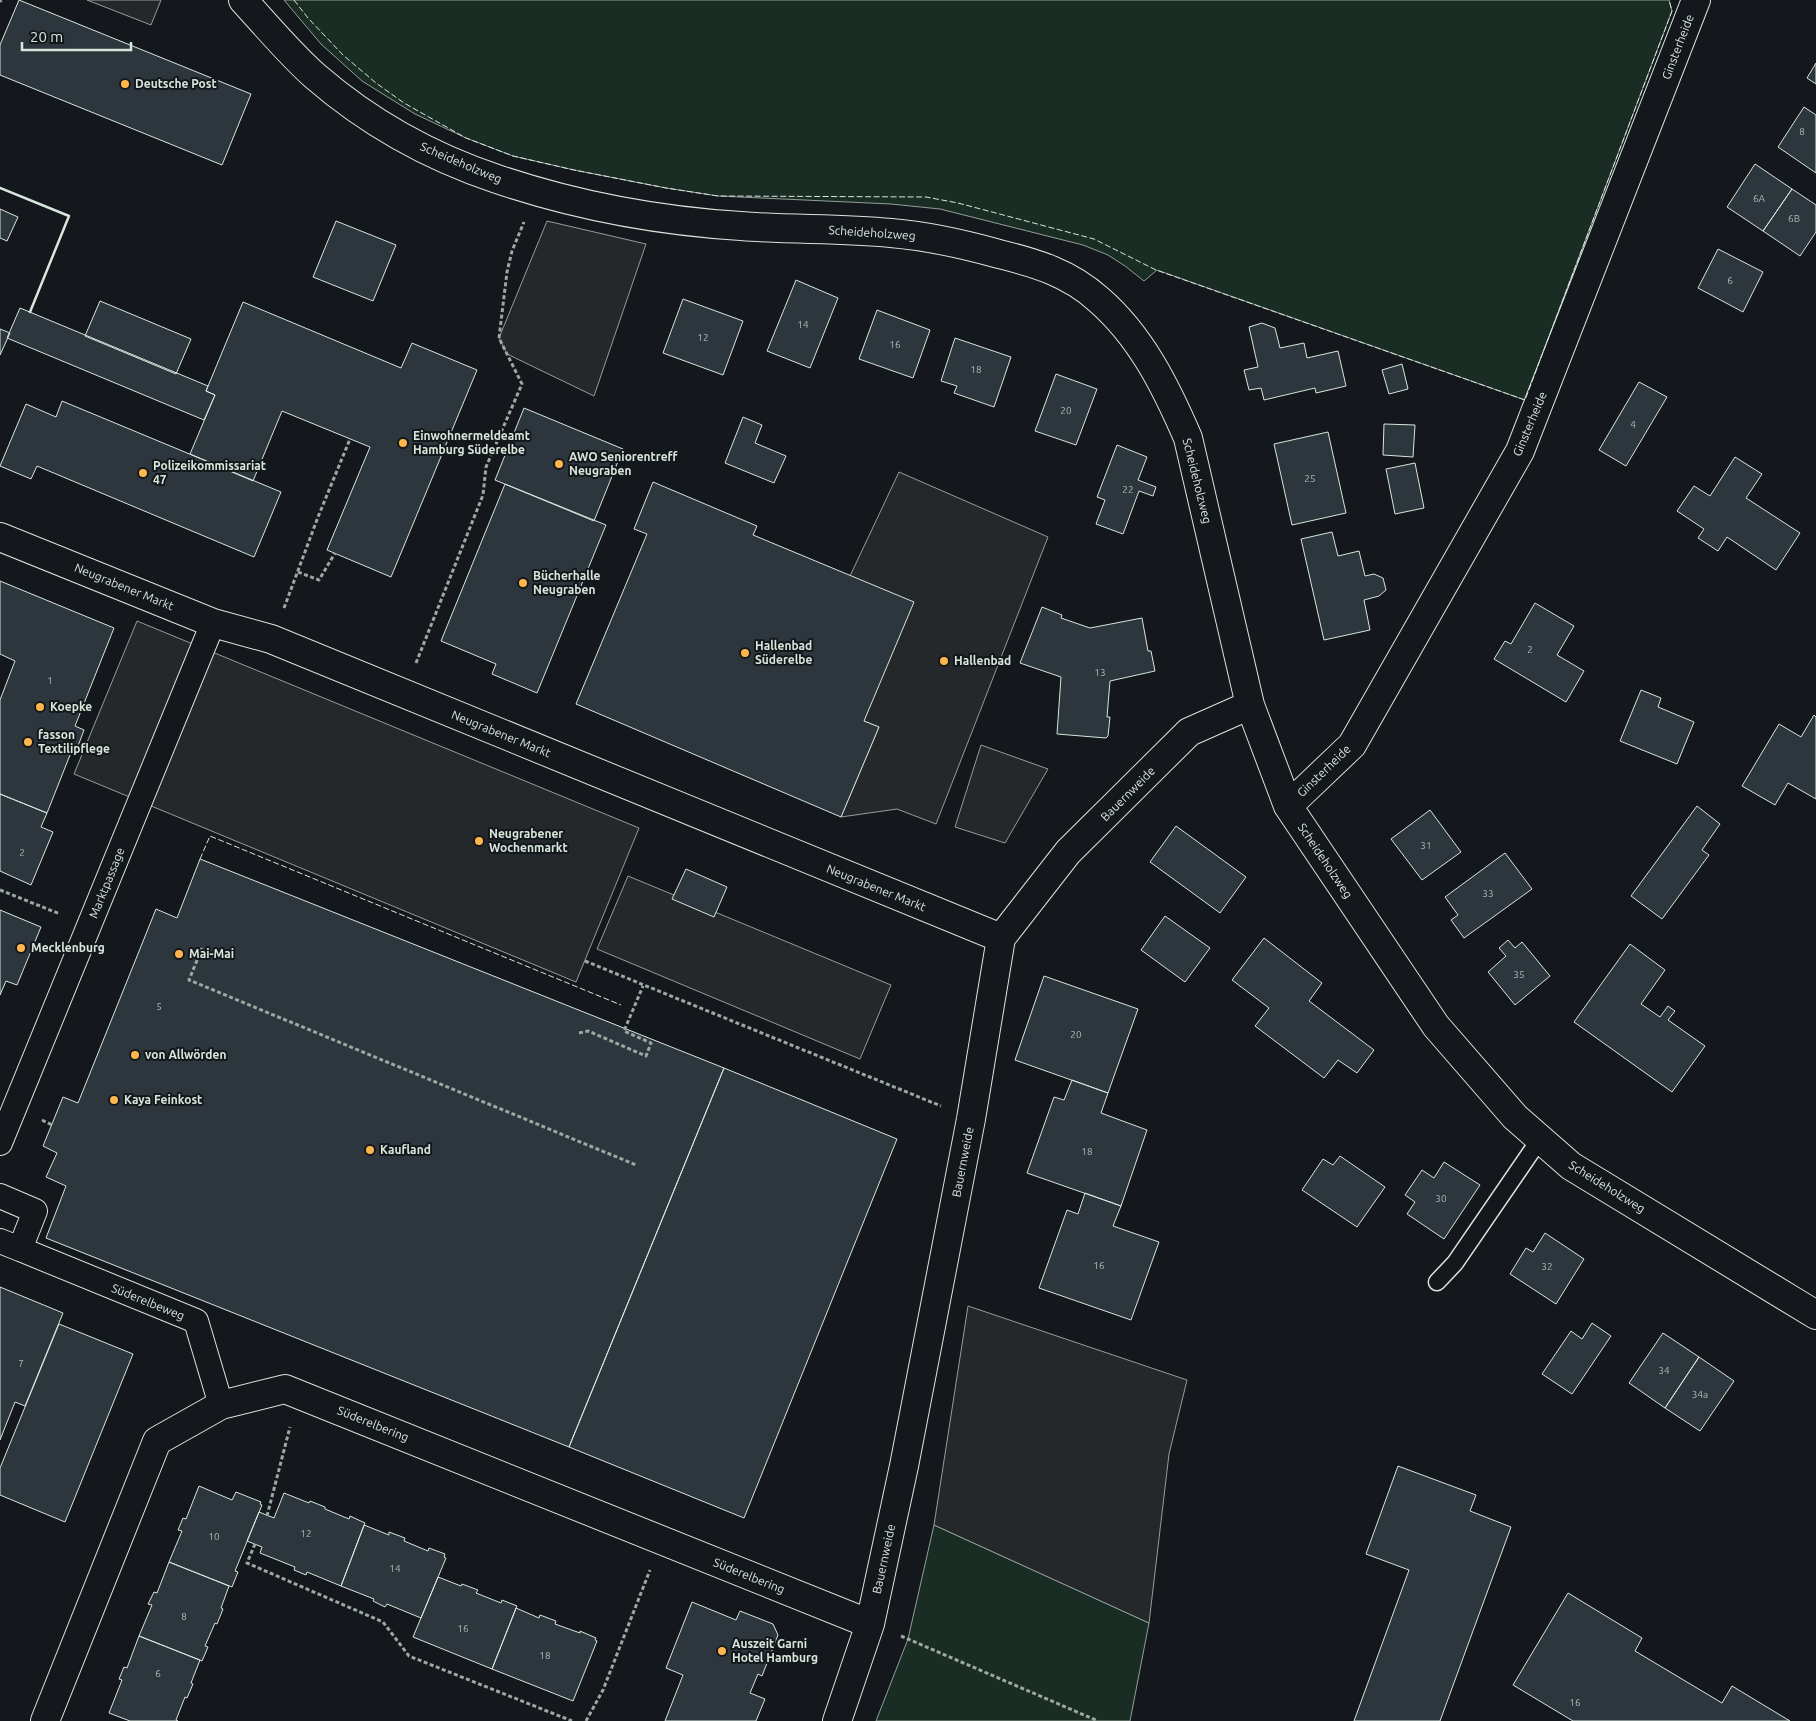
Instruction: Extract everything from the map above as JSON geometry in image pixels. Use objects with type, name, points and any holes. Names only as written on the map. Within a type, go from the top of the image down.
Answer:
[{"type":"street","name":"Scheideholzweg","points":[[243,0],[313,74],[344,99],[380,124],[423,148],[470,170],[533,190],[607,208],[684,220],[740,226],[891,233],[949,241],[1039,264],[1069,279],[1098,299],[1129,330],[1149,360],[1171,398],[1188,438],[1250,705],[1288,806],[1436,1026],[1515,1117],[1571,1166],[1816,1315]]},
{"type":"street","name":"Ginsterheide","points":[[1288,806],[1352,745],[1520,450],[1696,0]]},
{"type":"street","name":"Neugrabener Markt","points":[[0,537],[214,623],[272,640],[1001,938]]},
{"type":"street","name":"Marktpassage","points":[[0,1143],[214,623]]},
{"type":"street","name":"Bauernweide","points":[[837,1721],[870,1624],[904,1466],[972,1119],[1001,938],[1068,852],[1189,732],[1250,705]]},
{"type":"street","name":"Süderelbeweg","points":[[0,1196],[36,1211],[10,1245],[196,1321],[221,1405]]},
{"type":"street","name":"Süderelbering","points":[[45,1721],[156,1441],[221,1405],[285,1389],[870,1624]]},
{"type":"lane","points":[[1437,1282],[1455,1263],[1540,1138]]},
{"type":"path","points":[[403,694],[483,495],[486,467],[522,384],[499,338],[506,272],[512,250],[525,220],[533,190]]},
{"type":"path","points":[[272,640],[350,439]]},
{"type":"path","points":[[298,572],[319,580],[335,553]]},
{"type":"path","points":[[0,890],[89,926]]},
{"type":"path","points":[[202,948],[189,980],[636,1165]]},
{"type":"path","points":[[585,961],[972,1119]]},
{"type":"path","points":[[579,1033],[588,1030],[646,1056],[651,1043],[624,1031],[643,986]]},
{"type":"path","points":[[267,1516],[298,1394]]},
{"type":"path","points":[[586,1721],[603,1690],[662,1540]]},
{"type":"path","points":[[255,1544],[247,1563],[383,1622],[409,1656],[572,1721]]},
{"type":"path","points":[[870,1624],[1098,1721]]},
{"type":"green space","points":[[284,0],[1669,0],[1672,11],[1525,400],[1157,270],[1144,281],[1108,255],[1083,245],[940,209],[891,204],[718,196],[666,188],[513,156],[466,138],[415,114],[362,81],[321,44]]},
{"type":"green space","points":[[934,1525],[1149,1623],[1130,1721],[876,1721],[908,1639]]},
{"type":"shaded area","points":[[87,0],[161,0],[151,25]]},
{"type":"shaded area","points":[[547,221],[646,244],[594,396],[507,354],[499,338]]},
{"type":"shaded area","name":"Hallenbad","points":[[899,472],[1048,537],[936,824],[897,809],[841,817],[879,727],[864,721],[850,576]]},
{"type":"shaded area","points":[[137,621],[639,828],[576,982],[74,774]]},
{"type":"shaded area","points":[[981,745],[1048,769],[1005,843],[955,827]]},
{"type":"shaded area","points":[[628,876],[891,985],[860,1059],[597,949]]},
{"type":"shaded area","points":[[968,1306],[1187,1380],[1169,1454],[1149,1623],[934,1525]]},
{"type":"building","name":"Deutsche Post","points":[[19,0],[251,94],[222,165],[0,75],[0,45]]},
{"type":"building","points":[[1816,63],[1816,84],[1807,78]]},
{"type":"building","points":[[1804,107],[1816,115],[1816,173],[1778,147]]},
{"type":"building","points":[[1755,164],[1792,189],[1763,231],[1727,207]]},
{"type":"building","points":[[1792,189],[1816,205],[1816,232],[1800,256],[1763,231]]},
{"type":"building","points":[[0,209],[18,217],[7,241],[0,238]]},
{"type":"building","points":[[336,221],[396,245],[373,301],[313,277]]},
{"type":"building","points":[[1718,249],[1763,272],[1743,312],[1698,288]]},
{"type":"building","points":[[796,280],[838,298],[810,368],[767,351]]},
{"type":"building","points":[[683,299],[743,321],[723,375],[663,353]]},
{"type":"building","points":[[100,301],[191,339],[176,374],[85,336]]},
{"type":"building","name":"Einwohnermeldeamt Hamburg Süderelbe","points":[[243,302],[401,368],[412,343],[477,370],[391,577],[327,550],[370,447],[282,411],[253,481],[190,454],[215,395],[206,391]]},
{"type":"building","points":[[20,308],[208,386],[206,391],[215,395],[204,420],[7,338]]},
{"type":"building","points":[[877,310],[930,330],[913,378],[859,359]]},
{"type":"building","points":[[1262,323],[1275,328],[1280,348],[1304,343],[1307,358],[1338,351],[1346,386],[1316,393],[1315,388],[1264,400],[1261,388],[1249,390],[1244,370],[1258,367],[1249,327]]},
{"type":"building","points":[[0,329],[10,333],[0,355]]},
{"type":"building","points":[[955,338],[1011,357],[994,407],[954,393],[957,386],[941,381]]},
{"type":"building","points":[[1402,364],[1408,389],[1389,394],[1382,370]]},
{"type":"building","points":[[1056,374],[1097,389],[1076,445],[1035,431]]},
{"type":"building","points":[[1639,382],[1667,397],[1626,466],[1599,450]]},
{"type":"building","name":"Polizeikommissariat 47","points":[[62,401],[281,492],[254,557],[37,466],[31,479],[0,466],[26,404],[56,417]]},
{"type":"building","name":"AWO Seniorentreff Neugraben","points":[[524,408],[623,449],[594,521],[495,480]]},
{"type":"building","points":[[743,417],[762,425],[755,443],[786,456],[774,483],[725,463]]},
{"type":"building","points":[[1384,424],[1415,425],[1413,457],[1383,455]]},
{"type":"building","points":[[1328,432],[1346,513],[1292,525],[1274,444]]},
{"type":"building","points":[[1117,445],[1147,457],[1138,480],[1156,487],[1153,496],[1139,491],[1123,534],[1096,524],[1105,500],[1097,497]]},
{"type":"building","points":[[1735,457],[1762,474],[1746,498],[1800,533],[1776,570],[1727,537],[1718,551],[1698,538],[1704,529],[1677,511],[1694,486],[1710,496]]},
{"type":"building","points":[[1415,463],[1424,508],[1395,514],[1386,469]]},
{"type":"building","name":"Hallenbad Süderelbe","points":[[653,482],[757,526],[753,535],[914,602],[864,721],[879,727],[841,817],[576,704],[647,534],[634,529]]},
{"type":"building","name":"Bücherhalle Neugraben","points":[[505,484],[606,525],[537,693],[492,674],[496,664],[441,641]]},
{"type":"building","points":[[1332,532],[1338,556],[1359,551],[1365,576],[1374,574],[1383,578],[1386,590],[1379,596],[1364,600],[1370,630],[1324,640],[1301,539]]},
{"type":"building","points":[[0,581],[114,628],[75,726],[84,730],[78,746],[74,745],[47,813],[0,794],[0,700],[15,661],[0,654]]},
{"type":"building","points":[[1535,603],[1574,626],[1557,655],[1584,671],[1566,702],[1494,659],[1505,641],[1511,644]]},
{"type":"building","points":[[1042,607],[1062,615],[1061,618],[1090,628],[1142,618],[1148,651],[1151,651],[1155,671],[1110,681],[1107,717],[1110,717],[1108,736],[1106,738],[1057,734],[1061,677],[1020,663]]},
{"type":"building","points":[[1641,690],[1661,698],[1658,707],[1694,722],[1677,764],[1620,741]]},
{"type":"building","points":[[1814,715],[1816,717],[1816,799],[1788,783],[1775,805],[1742,786],[1779,724],[1801,737]]},
{"type":"building","points":[[0,794],[47,813],[41,827],[53,832],[31,885],[0,871]]},
{"type":"building","points":[[1697,806],[1720,824],[1702,850],[1709,855],[1662,919],[1631,896]]},
{"type":"building","points":[[1430,810],[1461,852],[1422,880],[1391,839]]},
{"type":"building","points":[[1176,826],[1246,877],[1220,913],[1150,862]]},
{"type":"building","points":[[1505,853],[1532,889],[1464,938],[1451,920],[1458,915],[1445,897]]},
{"type":"building","name":"Kaufland","points":[[200,859],[724,1068],[569,1447],[46,1238],[66,1186],[46,1177],[57,1153],[43,1146],[63,1097],[78,1103],[156,909],[177,918]]},
{"type":"building","points":[[686,869],[727,887],[714,917],[672,899]]},
{"type":"building","points":[[0,910],[41,927],[17,985],[6,981],[0,995]]},
{"type":"building","points":[[1165,916],[1210,948],[1185,982],[1141,950]]},
{"type":"building","points":[[1264,938],[1322,983],[1309,1001],[1374,1050],[1357,1073],[1338,1060],[1324,1078],[1255,1026],[1269,1008],[1232,980]]},
{"type":"building","points":[[1508,940],[1515,948],[1522,942],[1550,976],[1515,1005],[1488,972],[1506,956],[1499,948]]},
{"type":"building","points":[[1630,944],[1665,970],[1641,1004],[1660,1017],[1668,1006],[1675,1011],[1668,1020],[1705,1046],[1672,1092],[1574,1022]]},
{"type":"building","points":[[1044,976],[1138,1009],[1108,1093],[1015,1060]]},
{"type":"building","points":[[724,1068],[897,1139],[744,1518],[569,1447]]},
{"type":"building","points":[[1072,1080],[1108,1093],[1101,1113],[1147,1130],[1121,1206],[1027,1173],[1054,1097],[1064,1100]]},
{"type":"building","points":[[1340,1156],[1385,1187],[1357,1227],[1302,1190],[1323,1159],[1333,1165]]},
{"type":"building","points":[[1444,1162],[1480,1185],[1444,1239],[1407,1214],[1415,1202],[1405,1195],[1422,1170],[1434,1178]]},
{"type":"building","points":[[1085,1193],[1121,1206],[1113,1226],[1159,1242],[1131,1320],[1039,1288],[1067,1210],[1078,1214]]},
{"type":"building","points":[[1545,1233],[1584,1259],[1556,1304],[1510,1274],[1526,1248],[1533,1252]]},
{"type":"building","points":[[0,1287],[63,1313],[25,1406],[15,1402],[0,1440]]},
{"type":"building","points":[[1592,1323],[1611,1336],[1572,1394],[1542,1374],[1571,1331],[1582,1339]]},
{"type":"building","points":[[59,1324],[133,1354],[65,1522],[0,1495],[0,1468]]},
{"type":"building","points":[[1663,1333],[1699,1357],[1665,1408],[1629,1383]]},
{"type":"building","points":[[1699,1357],[1734,1381],[1700,1431],[1665,1408]]},
{"type":"building","points":[[1398,1466],[1476,1495],[1470,1511],[1511,1527],[1440,1721],[1354,1721],[1409,1570],[1366,1554]]},
{"type":"building","points":[[199,1486],[232,1500],[236,1492],[261,1502],[260,1504],[262,1505],[235,1571],[238,1572],[232,1587],[169,1562],[182,1531],[178,1530],[183,1518],[186,1519]]},
{"type":"building","points":[[284,1493],[325,1507],[325,1509],[349,1519],[350,1516],[365,1523],[341,1586],[307,1572],[306,1575],[294,1570],[295,1567],[260,1553],[262,1547],[247,1541],[259,1512],[274,1518]]},
{"type":"building","points":[[364,1525],[389,1535],[389,1532],[405,1538],[404,1541],[428,1551],[429,1548],[445,1554],[444,1557],[446,1558],[421,1618],[387,1604],[385,1607],[373,1601],[374,1599],[341,1586]]},
{"type":"building","points":[[169,1562],[229,1586],[217,1624],[215,1623],[205,1646],[208,1647],[202,1661],[139,1636],[152,1605],[148,1604],[154,1592],[157,1593]]},
{"type":"building","points":[[438,1577],[478,1590],[476,1593],[501,1603],[502,1600],[517,1606],[492,1669],[413,1637]]},
{"type":"building","points":[[1568,1593],[1642,1638],[1635,1651],[1722,1703],[1732,1686],[1790,1721],[1573,1721],[1513,1685]]},
{"type":"building","name":"Auszeit Garni Hotel Hamburg","points":[[692,1602],[736,1620],[740,1611],[773,1624],[778,1635],[762,1676],[758,1674],[750,1693],[765,1699],[756,1721],[665,1721],[683,1675],[666,1668]]},
{"type":"building","points":[[516,1608],[539,1618],[540,1615],[556,1621],[555,1624],[596,1638],[595,1640],[597,1641],[573,1701],[492,1669]]},
{"type":"building","points":[[139,1636],[200,1660],[191,1683],[193,1684],[187,1698],[185,1697],[176,1720],[178,1721],[130,1721],[109,1713],[122,1680],[119,1679],[124,1667],[127,1668]]},
{"type":"fence","points":[[294,0],[308,18],[343,55],[376,83],[404,103],[466,138],[513,156],[666,188],[718,196],[926,197],[958,203],[1094,239],[1156,270],[1525,400],[1672,11],[1669,0]]},
{"type":"fence","points":[[200,859],[210,836],[621,1005]]},
{"type":"wall","points":[[0,188],[69,216],[30,312]]},
{"type":"place","name":"Deutsche Post","points":[[125,84]]},
{"type":"place","name":"Einwohnermeldeamt Hamburg Süderelbe","points":[[403,443]]},
{"type":"place","name":"AWO Seniorentreff Neugraben","points":[[559,464]]},
{"type":"place","name":"Polizeikommissariat 47","points":[[143,473]]},
{"type":"place","name":"Bücherhalle Neugraben","points":[[523,583]]},
{"type":"place","name":"Hallenbad Süderelbe","points":[[745,653]]},
{"type":"place","name":"Hallenbad","points":[[944,661]]},
{"type":"place","name":"Koepke","points":[[40,707]]},
{"type":"place","name":"fasson Textilipflege","points":[[28,742]]},
{"type":"place","name":"Neugrabener Wochenmarkt","points":[[479,841]]},
{"type":"place","name":"Mecklenburg","points":[[21,948]]},
{"type":"place","name":"Mai-Mai","points":[[179,954]]},
{"type":"place","name":"von Allwörden","points":[[135,1055]]},
{"type":"place","name":"Kaya Feinkost","points":[[114,1100]]},
{"type":"place","name":"Kaufland","points":[[370,1150]]},
{"type":"place","name":"Auszeit Garni Hotel Hamburg","points":[[722,1651]]}]
